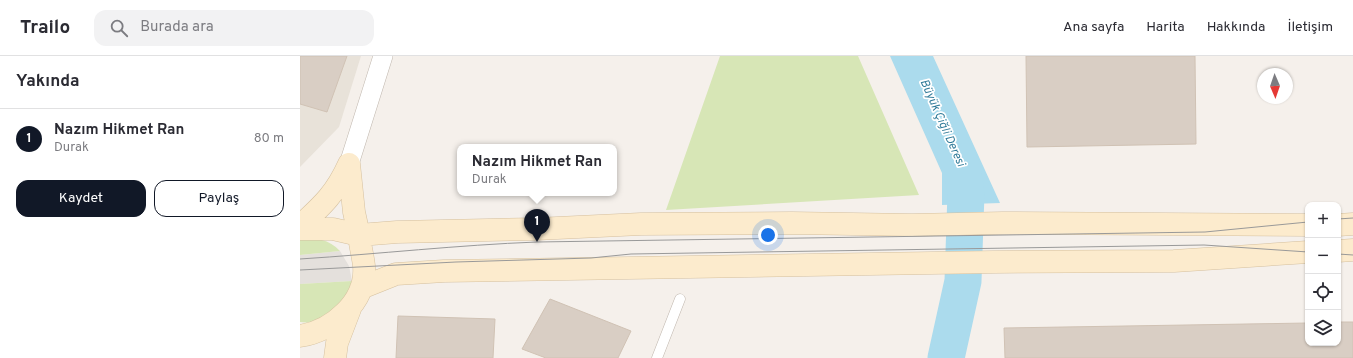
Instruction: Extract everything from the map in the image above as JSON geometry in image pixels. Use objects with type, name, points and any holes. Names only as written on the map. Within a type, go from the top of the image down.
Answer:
[{"type":"street","points":[[300,226],[326,202],[341,181],[349,164],[383,56]]},
{"type":"street","points":[[335,358],[337,343],[350,308],[361,288],[364,267],[360,236],[354,212],[349,164]]},
{"type":"street","points":[[300,229],[333,229],[360,236],[397,232],[536,229],[641,224],[792,223],[912,225],[1003,222],[1305,225]]},
{"type":"street","points":[[1341,224],[1353,224]]},
{"type":"street","points":[[1341,251],[1353,250]]},
{"type":"street","points":[[361,288],[396,274],[444,271],[993,262],[1174,261],[1305,252]]},
{"type":"street","points":[[300,336],[319,331],[350,308]]},
{"type":"lane","points":[[657,358],[680,299]]},
{"type":"shaded area","points":[[300,56],[361,56],[339,127],[300,167]]},
{"type":"shaded area","points":[[340,251],[349,266],[352,281],[300,284],[300,255]]},
{"type":"green space","points":[[720,56],[858,56],[919,195],[666,210]]},
{"type":"green space","points":[[300,238],[322,240],[336,247],[340,251],[300,255]]},
{"type":"green space","points":[[352,281],[351,288],[341,308],[312,323],[300,322],[300,284]]},
{"type":"water","name":"Büyük Çiğli Deresi","points":[[890,56],[933,56],[1000,203],[942,205],[942,173]]},
{"type":"building","points":[[300,56],[347,56],[327,112],[300,104]]},
{"type":"building","points":[[1026,56],[1195,56],[1196,144],[1027,147]]},
{"type":"building","points":[[550,299],[631,331],[618,358],[546,358],[522,349]]},
{"type":"building","points":[[398,316],[495,319],[493,358],[396,358]]},
{"type":"building","points":[[1341,322],[1353,322],[1353,358],[1005,358],[1004,328],[1305,323],[1305,346],[1341,346]]},
{"type":"waterway","name":"Büyük Çiğli Deresi","points":[[946,358],[963,281],[966,193],[962,168],[956,154]]},
{"type":"tram line","points":[[1341,219],[1353,218]]},
{"type":"tram line","points":[[300,259],[478,245],[537,242],[1205,232],[1305,222]]},
{"type":"tram line","points":[[300,270],[456,262],[591,258],[631,254],[1204,245],[1305,252]]},
{"type":"tram line","points":[[1341,254],[1353,255]]},
{"type":"place","name":"Nazım Hikmet Ran","points":[[537,242]]}]
